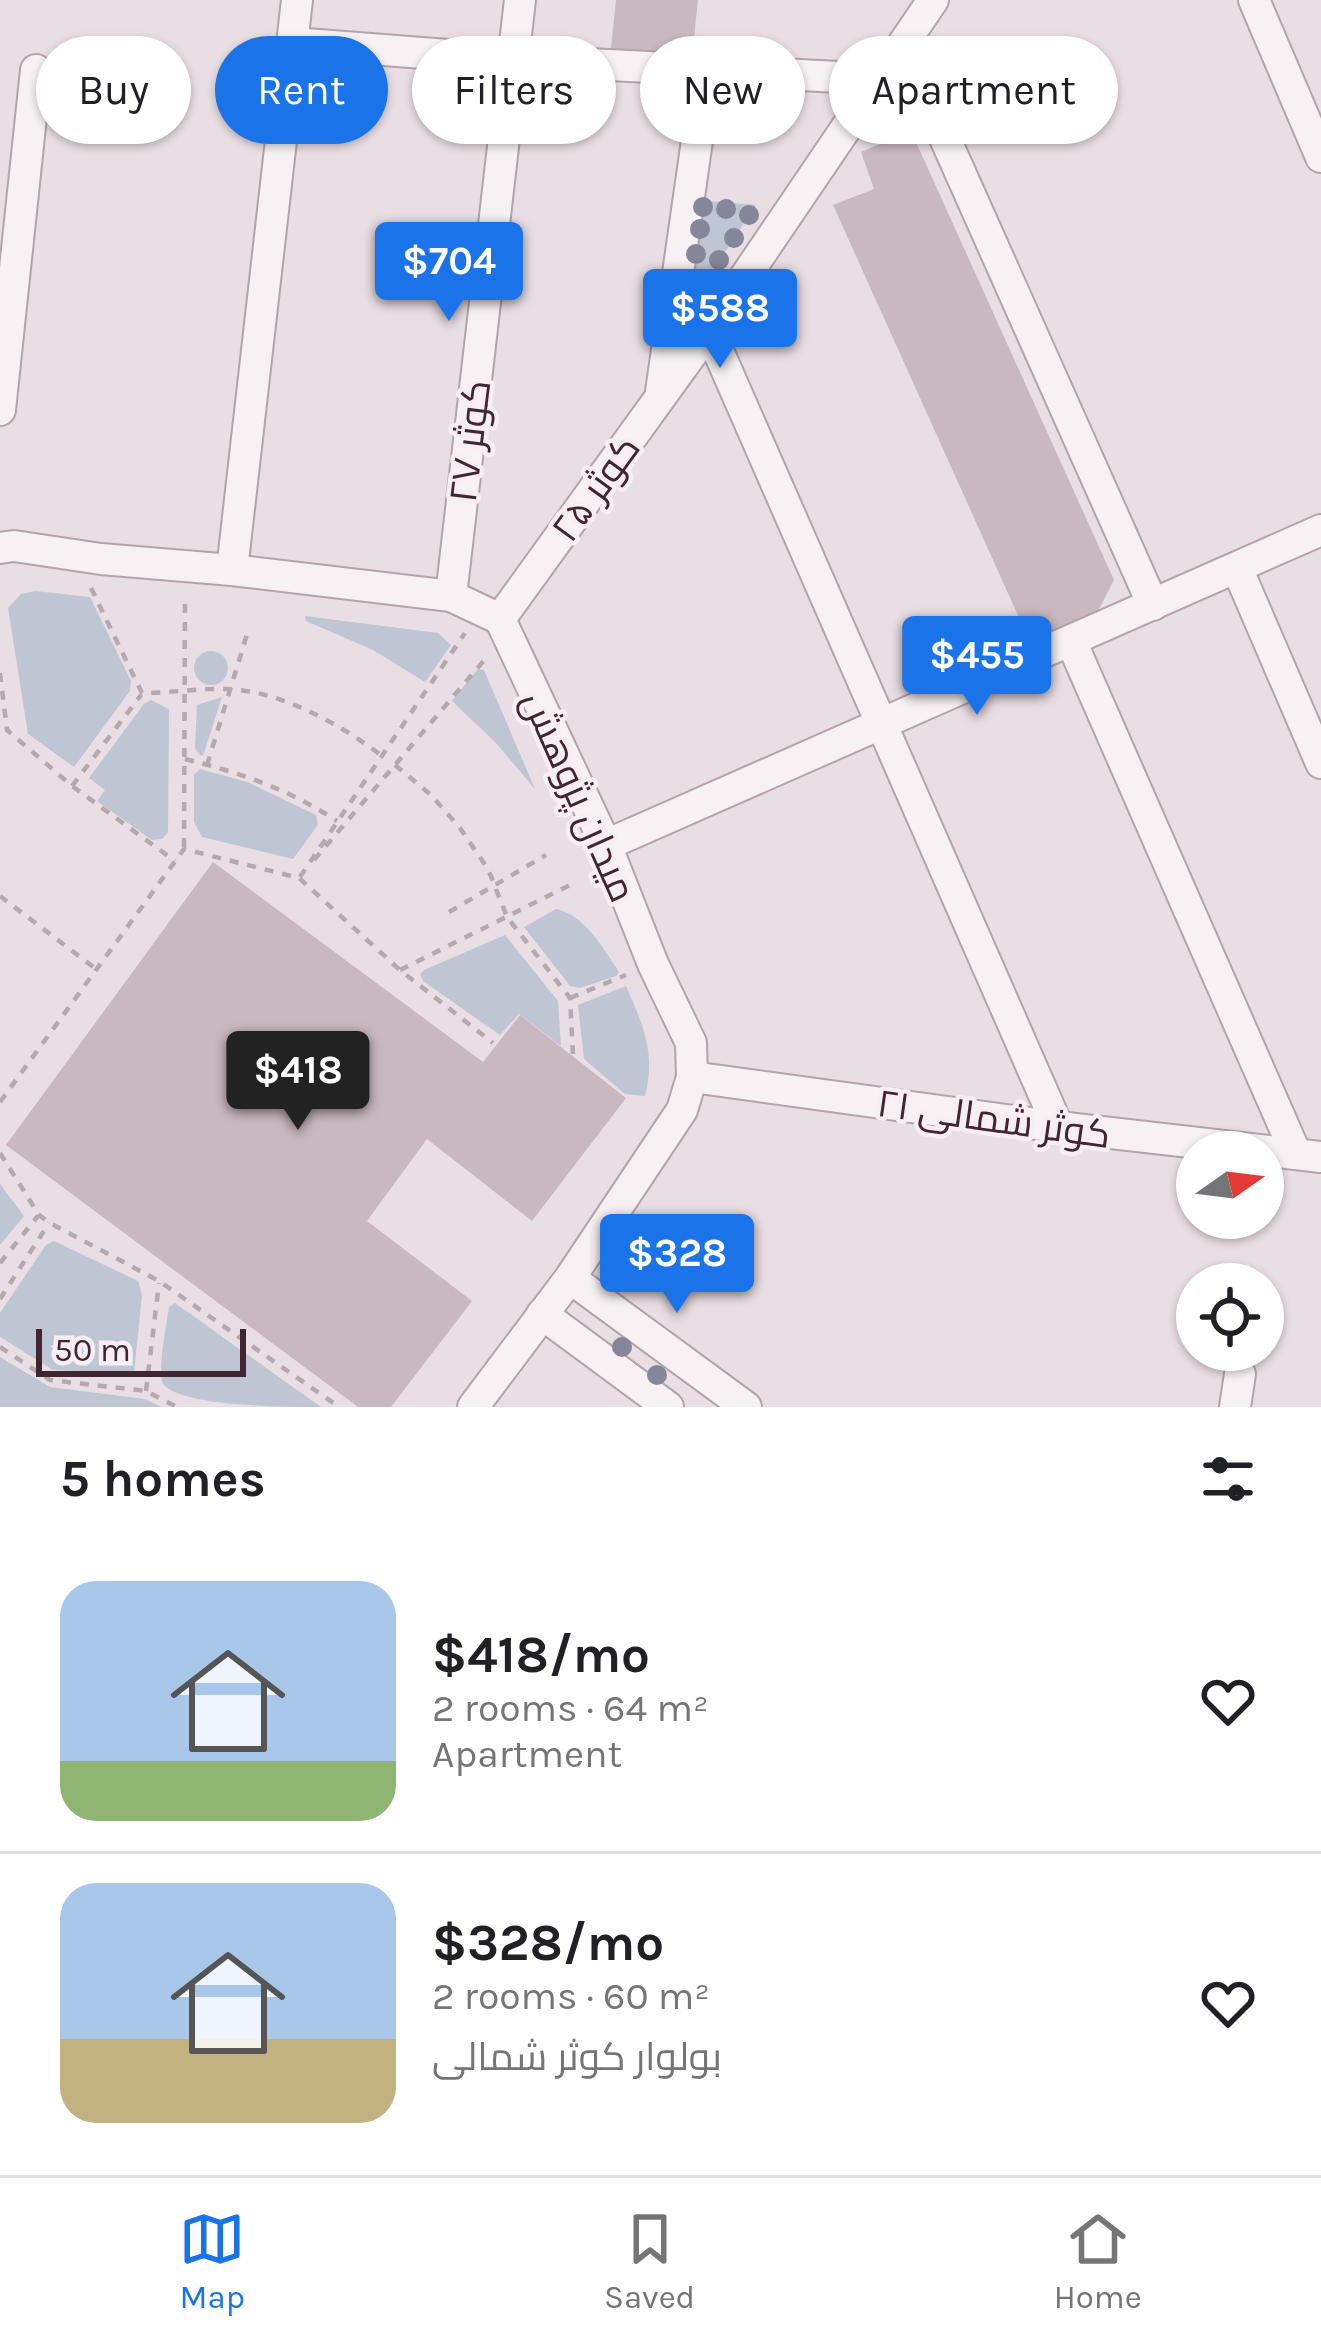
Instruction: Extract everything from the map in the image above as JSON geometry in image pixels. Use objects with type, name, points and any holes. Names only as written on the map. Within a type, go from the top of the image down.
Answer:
[{"type":"street","points":[[293,36],[297,0]]},
{"type":"street","name":"کوثر ۲۷","points":[[516,36],[520,0]]},
{"type":"street","name":"کوثر ۲۵","points":[[907,36],[933,0]]},
{"type":"street","points":[[1254,0],[1318,143]]},
{"type":"street","points":[[0,410],[36,70]]},
{"type":"street","points":[[232,570],[281,144]]},
{"type":"street","name":"کوثر ۲۷","points":[[451,596],[503,144]]},
{"type":"street","points":[[661,395],[696,144]]},
{"type":"street","name":"کوثر ۲۵","points":[[496,620],[709,330],[833,144]]},
{"type":"street","points":[[947,144],[1153,605]]},
{"type":"street","points":[[709,330],[1058,1127]]},
{"type":"street","points":[[606,845],[1321,530]]},
{"type":"street","points":[[0,548],[451,596],[496,620]]},
{"type":"street","points":[[1237,568],[1321,763]]},
{"type":"street","name":"میدان پژوهش","points":[[496,620],[606,845],[653,964],[691,1043],[692,1077]]},
{"type":"street","points":[[1071,640],[1309,1155]]},
{"type":"street","points":[[473,1407],[570,1278],[682,1110],[692,1077]]},
{"type":"street","name":"کوثر شمالی ۲۱","points":[[692,1077],[1058,1127],[1309,1155]]},
{"type":"street","points":[[570,1278],[746,1407]]},
{"type":"street","points":[[542,1314],[668,1407]]},
{"type":"street","points":[[1235,1407],[1240,1374]]},
{"type":"path","points":[[75,556],[142,693]]},
{"type":"path","points":[[0,1102],[184,849],[185,601]]},
{"type":"path","points":[[299,878],[382,756],[496,620]]},
{"type":"path","points":[[299,878],[395,765],[496,620]]},
{"type":"path","points":[[207,764],[248,632]]},
{"type":"path","points":[[0,673],[7,730],[72,786],[175,861]]},
{"type":"path","points":[[142,693],[228,689],[272,698],[358,738],[382,756]]},
{"type":"path","points":[[72,786],[142,693]]},
{"type":"path","points":[[0,738],[7,730]]},
{"type":"path","points":[[184,759],[258,778],[298,795],[338,821]]},
{"type":"path","points":[[395,765],[460,828],[507,916],[570,998],[574,1054]]},
{"type":"path","points":[[184,849],[299,878],[400,970],[494,1043]]},
{"type":"path","points":[[449,912],[546,856]]},
{"type":"path","points":[[400,970],[572,884]]},
{"type":"path","points":[[0,896],[96,969]]},
{"type":"path","points":[[570,998],[653,964]]},
{"type":"path","points":[[0,1083],[9,1090]]},
{"type":"path","points":[[0,1153],[39,1214],[50,1223],[159,1281],[339,1407]]},
{"type":"path","points":[[0,1263],[39,1214]]},
{"type":"path","points":[[0,1299],[50,1223]]},
{"type":"path","points":[[146,1391],[159,1281]]},
{"type":"path","points":[[0,1347],[50,1380],[146,1391],[177,1407]]},
{"type":"shaded area","points":[[699,200],[756,205],[679,322]]},
{"type":"shaded area","points":[[35,591],[90,597],[131,681],[130,691],[74,767],[28,734],[8,608],[21,594]]},
{"type":"shaded area","points":[[305,616],[438,633],[451,645],[425,682],[373,650],[306,621]]},
{"type":"shaded area","points":[[211,651],[223,656],[228,668],[223,680],[211,685],[199,680],[194,668],[199,656]]},
{"type":"shaded area","points":[[478,669],[484,670],[535,789],[452,701]]},
{"type":"shaded area","points":[[222,697],[200,755],[195,748],[197,705]]},
{"type":"shaded area","points":[[151,700],[169,709],[168,832],[152,840],[97,801],[105,790],[89,778]]},
{"type":"shaded area","points":[[200,769],[247,782],[316,815],[318,825],[293,859],[202,837],[194,822],[194,775]]},
{"type":"shaded area","points":[[556,909],[576,918],[593,934],[619,972],[616,976],[580,988],[570,986],[524,927]]},
{"type":"shaded area","points":[[505,935],[558,1001],[561,1046],[519,1014],[500,1035],[423,981],[420,974],[424,970]]},
{"type":"shaded area","points":[[626,986],[648,1053],[645,1096],[625,1094],[584,1059],[578,1005]]},
{"type":"shaded area","points":[[0,1184],[24,1216],[0,1245]]},
{"type":"shaded area","points":[[54,1241],[138,1281],[142,1295],[134,1373],[53,1370],[0,1337],[0,1313],[46,1245]]},
{"type":"shaded area","points":[[175,1303],[321,1407],[212,1401],[174,1392],[163,1384],[161,1369],[169,1307]]},
{"type":"shaded area","points":[[0,1357],[50,1387],[145,1399],[162,1407],[0,1407]]},
{"type":"building","points":[[616,0],[698,0],[694,36],[640,36],[640,60],[616,58],[616,36],[612,36]]},
{"type":"building","points":[[880,144],[917,144],[1114,580],[1097,613],[1030,642],[833,205],[874,189],[861,152]]},
{"type":"building","points":[[213,862],[483,1062],[520,1015],[626,1098],[532,1221],[427,1139],[367,1221],[472,1301],[391,1407],[358,1407],[6,1145]]}]
